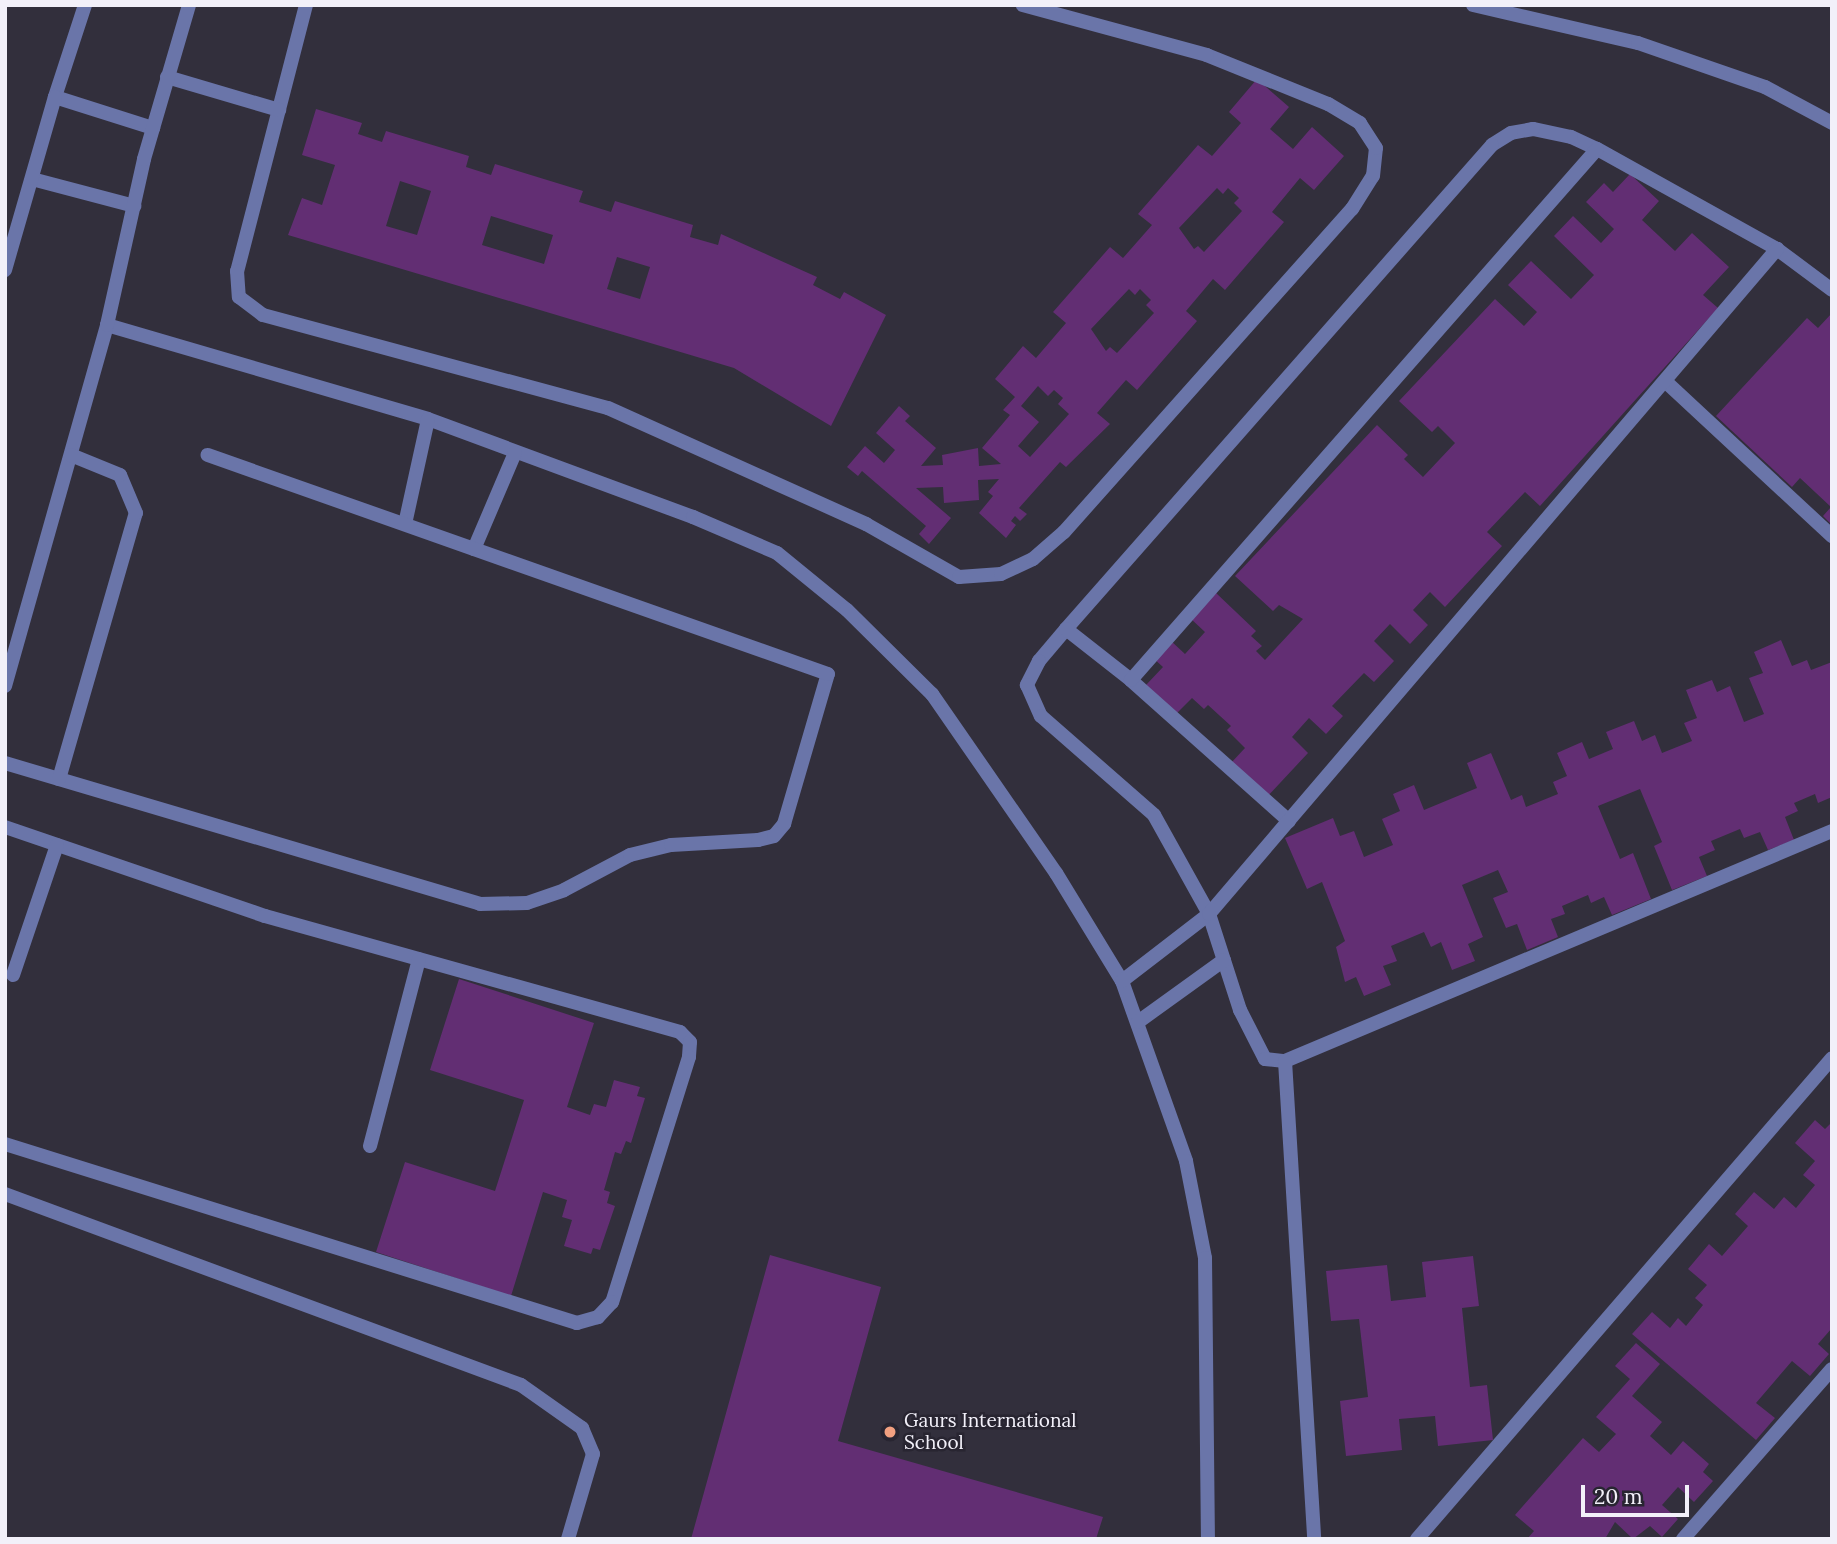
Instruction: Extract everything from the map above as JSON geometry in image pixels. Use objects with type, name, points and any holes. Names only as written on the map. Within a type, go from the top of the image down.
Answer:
[{"type":"street","points":[[5,270],[55,97],[85,5]]},
{"type":"street","points":[[5,686],[107,325],[153,128],[189,5]]},
{"type":"street","points":[[306,5],[237,271],[239,297],[263,315],[608,408],[866,524],[959,577],[1001,574],[1033,559],[1064,532],[1352,209],[1373,176],[1376,148],[1360,124],[1304,94],[1207,55],[1023,5]]},
{"type":"street","points":[[1473,5],[1639,43],[1765,87],[1832,123]]},
{"type":"street","points":[[167,77],[279,110]]},
{"type":"street","points":[[55,97],[153,128]]},
{"type":"street","points":[[1832,290],[1777,250],[1597,149],[1533,129],[1511,132],[1492,145],[1066,629],[1039,661],[1027,685],[1041,716],[1154,815],[1209,914],[1256,1049],[1265,1059],[1285,1061],[1832,831]]},
{"type":"street","points":[[1131,680],[1597,149]]},
{"type":"street","points":[[32,179],[134,206]]},
{"type":"street","points":[[1122,981],[1209,914],[1777,250]]},
{"type":"street","points":[[107,325],[428,419],[693,517],[777,554],[847,610],[932,694],[1056,873],[1122,981],[1186,1161],[1205,1258],[1208,1539]]},
{"type":"street","points":[[1665,382],[1832,536]]},
{"type":"street","points":[[405,524],[428,419]]},
{"type":"street","points":[[474,549],[514,453]]},
{"type":"street","points":[[59,779],[136,513],[120,474],[71,455]]},
{"type":"street","points":[[5,763],[480,904],[527,903],[564,890],[630,855],[671,845],[774,836],[784,824],[828,674],[208,455]]},
{"type":"street","points":[[1066,629],[1131,680],[1289,821]]},
{"type":"street","points":[[5,827],[265,916],[680,1032],[690,1042],[689,1057],[612,1302],[598,1317],[577,1323],[550,1318],[5,1144]]},
{"type":"street","points":[[13,975],[57,845]]},
{"type":"street","points":[[370,1146],[419,959]]},
{"type":"street","points":[[1138,1022],[1224,960]]},
{"type":"street","points":[[1417,1539],[1832,1058]]},
{"type":"street","points":[[1285,1061],[1314,1539]]},
{"type":"street","points":[[5,1194],[521,1385],[582,1428],[593,1454],[568,1539]]},
{"type":"street","points":[[1683,1539],[1832,1369]]},
{"type":"building","points":[[1257,79],[1289,107],[1270,129],[1293,149],[1312,127],[1344,156],[1314,190],[1300,178],[1272,212],[1284,222],[1225,290],[1213,279],[1186,311],[1197,321],[1137,390],[1126,380],[1097,413],[1110,424],[1066,467],[1060,462],[1019,508],[1027,514],[1020,521],[1015,516],[1011,521],[1016,525],[1006,538],[979,513],[993,496],[988,492],[999,479],[978,480],[979,500],[944,503],[943,487],[916,488],[951,518],[929,544],[919,534],[926,526],[862,471],[858,476],[847,467],[865,446],[884,463],[895,450],[876,433],[899,406],[910,416],[905,421],[936,448],[921,466],[943,465],[942,455],[978,448],[979,466],[1001,464],[982,448],[1010,415],[1003,410],[1015,397],[995,379],[1023,346],[1036,358],[1066,323],[1053,312],[1110,247],[1123,258],[1152,225],[1138,214],[1198,145],[1212,156],[1241,123],[1229,112]],"holes":[[[1217,188],[1223,194],[1228,188],[1239,198],[1234,203],[1242,211],[1204,252],[1198,246],[1194,249],[1179,228]],[[1129,289],[1135,295],[1140,289],[1151,300],[1146,305],[1154,313],[1117,353],[1110,347],[1106,351],[1091,329]],[[1038,386],[1048,396],[1054,390],[1063,398],[1058,404],[1069,414],[1030,457],[1018,446],[1039,422],[1021,406]]]},
{"type":"building","points":[[316,109],[362,123],[358,134],[382,142],[386,131],[469,156],[466,167],[491,175],[495,164],[583,191],[579,202],[611,212],[615,201],[693,225],[690,237],[718,245],[721,234],[817,277],[813,285],[840,299],[844,292],[886,315],[831,426],[734,368],[288,235],[302,198],[322,205],[335,165],[302,155]],"holes":[[[400,181],[431,191],[417,235],[386,226]],[[491,216],[553,235],[544,264],[482,245]],[[617,257],[650,267],[640,299],[607,289]]]},
{"type":"building","points":[[1630,174],[1659,201],[1642,220],[1675,251],[1692,233],[1729,267],[1703,295],[1718,308],[1540,506],[1525,492],[1487,532],[1502,546],[1445,607],[1430,592],[1413,610],[1428,625],[1410,644],[1390,624],[1374,641],[1394,661],[1374,682],[1364,673],[1332,706],[1343,716],[1326,734],[1309,718],[1292,737],[1308,753],[1266,798],[1230,764],[1245,748],[1227,730],[1231,726],[1208,705],[1204,709],[1192,698],[1177,713],[1146,685],[1163,667],[1153,658],[1170,640],[1185,654],[1205,632],[1190,618],[1215,592],[1256,631],[1251,636],[1262,646],[1256,651],[1265,660],[1303,619],[1279,605],[1273,611],[1235,576],[1377,425],[1408,455],[1404,459],[1423,477],[1455,443],[1438,426],[1432,432],[1399,401],[1495,299],[1524,326],[1537,312],[1508,285],[1531,261],[1571,299],[1594,275],[1554,236],[1573,216],[1601,243],[1614,229],[1586,202],[1604,183],[1613,192]]},
{"type":"building","points":[[1832,313],[1832,525],[1823,516],[1831,507],[1800,478],[1792,487],[1716,416],[1807,318],[1818,328]]},
{"type":"building","points":[[1781,640],[1792,666],[1807,660],[1811,670],[1832,662],[1832,797],[1818,803],[1815,794],[1794,803],[1798,811],[1785,817],[1794,840],[1768,850],[1760,832],[1744,838],[1740,829],[1711,841],[1715,850],[1699,857],[1707,876],[1672,890],[1654,846],[1662,842],[1640,789],[1598,806],[1620,859],[1633,853],[1651,899],[1612,915],[1604,897],[1591,903],[1588,895],[1562,906],[1565,914],[1551,919],[1558,937],[1527,950],[1517,924],[1506,928],[1493,898],[1508,892],[1498,870],[1462,885],[1483,937],[1468,944],[1475,961],[1452,970],[1441,942],[1431,947],[1424,932],[1391,946],[1397,961],[1383,966],[1391,985],[1364,996],[1356,977],[1345,982],[1336,947],[1345,941],[1322,882],[1307,889],[1285,838],[1333,818],[1340,836],[1354,831],[1364,857],[1393,845],[1382,819],[1400,811],[1393,794],[1414,785],[1424,810],[1477,788],[1467,763],[1491,753],[1511,800],[1522,795],[1526,807],[1558,794],[1553,782],[1567,776],[1557,753],[1582,742],[1589,759],[1613,749],[1606,732],[1634,721],[1642,741],[1655,735],[1662,753],[1692,741],[1684,723],[1697,718],[1686,690],[1712,680],[1717,692],[1730,686],[1744,722],[1764,714],[1749,678],[1763,673],[1754,652]]},
{"type":"building","points":[[459,979],[594,1023],[567,1107],[590,1115],[594,1104],[606,1107],[614,1080],[640,1087],[637,1096],[645,1098],[631,1143],[626,1141],[621,1154],[615,1152],[604,1190],[610,1192],[607,1203],[615,1206],[600,1250],[593,1248],[591,1254],[564,1246],[572,1220],[562,1217],[567,1200],[543,1192],[511,1296],[376,1252],[405,1162],[495,1191],[524,1100],[430,1070]]},
{"type":"building","points":[[1815,1120],[1825,1129],[1832,1122],[1832,1328],[1818,1344],[1829,1354],[1810,1376],[1792,1361],[1756,1403],[1775,1418],[1756,1440],[1632,1334],[1652,1312],[1670,1328],[1678,1318],[1686,1326],[1703,1305],[1695,1298],[1707,1285],[1688,1269],[1709,1244],[1722,1256],[1748,1226],[1735,1214],[1754,1192],[1774,1209],[1784,1197],[1796,1208],[1815,1185],[1803,1175],[1815,1161],[1795,1143]]},
{"type":"building","points":[[770,1255],[881,1287],[838,1441],[1103,1517],[1096,1539],[691,1539]]},
{"type":"building","points":[[1473,1256],[1479,1306],[1462,1308],[1470,1387],[1487,1385],[1493,1440],[1438,1446],[1435,1416],[1399,1419],[1402,1450],[1346,1456],[1340,1401],[1368,1397],[1359,1319],[1331,1321],[1326,1271],[1387,1265],[1391,1301],[1426,1297],[1422,1262]]},
{"type":"building","points":[[1636,1343],[1660,1364],[1632,1396],[1662,1422],[1650,1436],[1671,1455],[1683,1441],[1709,1464],[1703,1472],[1713,1481],[1694,1502],[1678,1487],[1662,1505],[1678,1519],[1662,1537],[1650,1526],[1633,1539],[1615,1522],[1605,1539],[1527,1539],[1534,1531],[1515,1515],[1583,1438],[1599,1452],[1616,1434],[1596,1417],[1630,1379],[1615,1366]]},
{"type":"place","name":"Gaurs International School","points":[[890,1432]]}]
